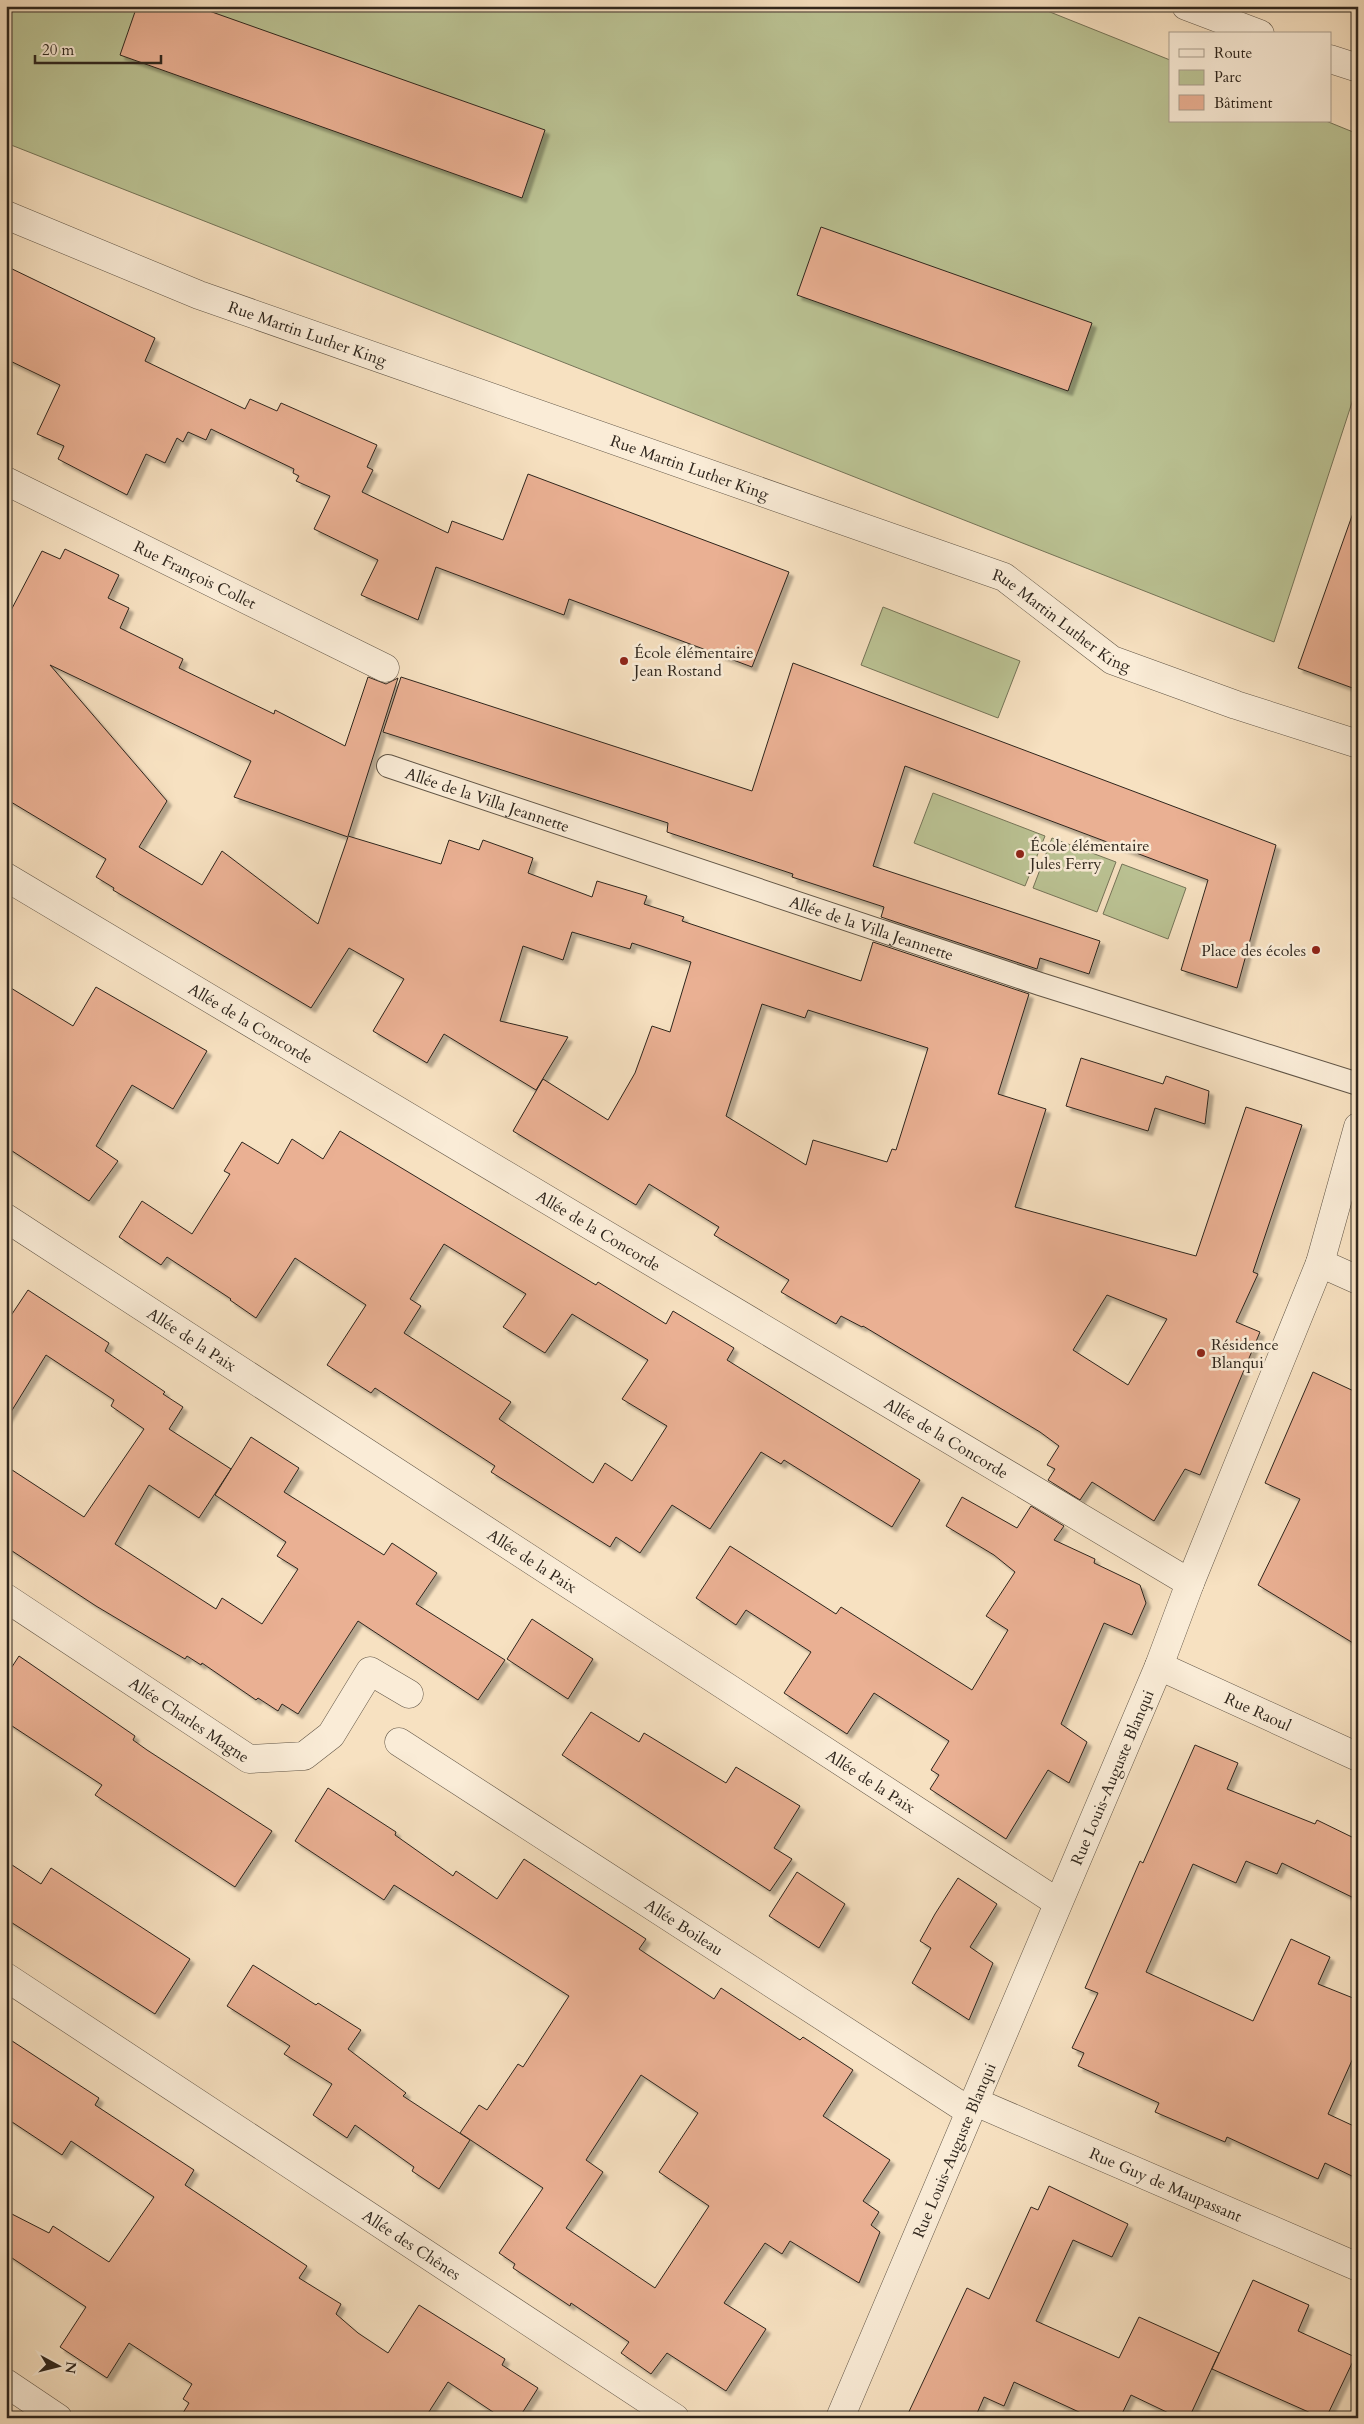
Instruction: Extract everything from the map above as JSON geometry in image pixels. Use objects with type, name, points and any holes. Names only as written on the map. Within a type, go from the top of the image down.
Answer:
[{"type":"street","points":[[1186,6],[1255,32]]},
{"type":"street","points":[[1332,60],[1358,68]]},
{"type":"street","name":"Rue Martin Luther King","points":[[6,215],[199,295],[1004,577],[1112,660],[1236,705],[1358,744]]},
{"type":"street","name":"Rue François Collet","points":[[6,481],[385,668]]},
{"type":"street","name":"Allée de la Concorde","points":[[6,877],[1190,1583]]},
{"type":"street","name":"Rue Louis-Auguste Blanqui","points":[[840,2418],[1057,1902],[1159,1666],[1190,1583],[1320,1263],[1358,1127]]},
{"type":"street","name":"Allée de la Paix","points":[[6,1218],[1057,1902]]},
{"type":"street","points":[[1320,1263],[1358,1280]]},
{"type":"street","name":"Allée Charles Magne","points":[[6,1598],[249,1758],[304,1756],[332,1735],[370,1671],[409,1694]]},
{"type":"street","name":"Rue Raoul","points":[[1159,1666],[1358,1757]]},
{"type":"street","name":"Allée Boileau","points":[[399,1742],[971,2106]]},
{"type":"street","name":"Allée des Chênes","points":[[6,1977],[676,2418]]},
{"type":"street","name":"Rue Guy de Maupassant","points":[[971,2106],[1358,2267]]},
{"type":"street","points":[[6,2384],[58,2418]]},
{"type":"lane","name":"Allée de la Villa Jeannette","points":[[388,766],[1040,984],[1358,1084]]},
{"type":"green space","points":[[6,6],[1035,6],[1169,60],[1169,122],[1328,122],[1358,134],[1358,384],[1274,642],[6,143]]},
{"type":"green space","points":[[883,607],[1020,661],[998,718],[861,665]]},
{"type":"green space","points":[[933,793],[1045,836],[1025,886],[914,843]]},
{"type":"green space","points":[[1052,838],[1116,862],[1097,912],[1033,888]]},
{"type":"green space","points":[[1122,864],[1186,888],[1168,939],[1103,914]]},
{"type":"building","points":[[137,6],[195,6],[545,130],[522,198],[120,55]]},
{"type":"building","points":[[821,227],[1092,323],[1068,391],[797,295]]},
{"type":"building","points":[[6,266],[155,338],[145,361],[245,409],[250,399],[277,411],[281,403],[377,445],[367,467],[373,470],[362,492],[448,533],[452,521],[503,540],[528,474],[789,572],[752,667],[569,599],[564,615],[436,567],[418,620],[361,595],[378,560],[314,529],[330,496],[296,481],[299,476],[293,473],[294,469],[211,429],[206,440],[188,432],[183,442],[177,438],[165,463],[146,454],[127,495],[58,459],[64,446],[37,434],[60,385],[6,359]]},
{"type":"building","points":[[1353,513],[1358,514],[1358,690],[1298,668]]},
{"type":"building","points":[[65,549],[119,575],[108,598],[129,608],[120,628],[183,659],[179,668],[274,714],[275,710],[345,746],[368,677],[386,684],[398,678],[348,836],[441,864],[449,840],[479,850],[483,840],[533,858],[528,873],[592,897],[597,881],[647,896],[644,904],[684,917],[682,921],[861,981],[873,942],[1029,994],[998,1094],[1046,1109],[1015,1207],[1196,1256],[1246,1107],[1302,1125],[1253,1272],[1258,1274],[1236,1322],[1260,1332],[1200,1475],[1185,1469],[1154,1521],[1092,1482],[1080,1500],[1048,1480],[1055,1469],[1047,1465],[1059,1446],[1040,1432],[863,1326],[841,1316],[836,1324],[781,1292],[789,1280],[714,1235],[719,1227],[649,1184],[636,1205],[513,1131],[543,1079],[608,1120],[635,1073],[652,1026],[670,1032],[691,962],[632,943],[630,949],[572,932],[563,960],[523,946],[500,1021],[568,1037],[536,1090],[444,1034],[427,1063],[373,1031],[404,979],[349,948],[311,1008],[113,890],[114,888],[96,877],[106,859],[6,799],[6,614],[8,616],[42,551],[60,559]],"holes":[[[50,665],[251,761],[234,797],[348,837],[318,924],[222,851],[202,885],[139,847],[167,801]],[[762,1004],[805,1018],[808,1010],[928,1048],[896,1150],[892,1149],[887,1162],[813,1140],[806,1165],[726,1116]],[[1107,1295],[1167,1319],[1128,1385],[1073,1350]]]},
{"type":"building","points":[[793,663],[1276,845],[1237,988],[1181,970],[1208,880],[905,766],[873,866],[1100,941],[1089,974],[1040,958],[1037,969],[881,917],[884,907],[792,877],[793,874],[667,832],[668,823],[383,732],[401,677],[752,791]]},
{"type":"building","points":[[6,985],[73,1026],[96,987],[207,1051],[173,1109],[132,1085],[96,1146],[118,1161],[89,1201],[6,1147]]},
{"type":"building","points":[[1081,1058],[1163,1084],[1166,1076],[1209,1091],[1205,1124],[1155,1108],[1148,1131],[1066,1106]]},
{"type":"building","points":[[340,1131],[596,1285],[598,1282],[666,1324],[673,1311],[734,1348],[727,1360],[920,1480],[892,1527],[784,1460],[781,1464],[761,1452],[710,1529],[672,1505],[640,1553],[616,1537],[610,1547],[491,1472],[495,1466],[375,1388],[371,1393],[327,1365],[366,1305],[295,1258],[256,1318],[231,1299],[167,1257],[161,1265],[119,1237],[142,1201],[192,1234],[230,1174],[224,1171],[242,1142],[278,1164],[292,1139],[323,1159]],"holes":[[[444,1244],[526,1294],[503,1327],[545,1353],[572,1314],[648,1360],[622,1399],[667,1426],[632,1481],[605,1463],[593,1483],[499,1419],[511,1402],[404,1333],[421,1306],[410,1299]]]},
{"type":"building","points":[[28,1290],[109,1343],[105,1351],[165,1392],[163,1394],[183,1407],[169,1429],[231,1469],[199,1518],[149,1485],[115,1544],[216,1609],[222,1598],[262,1624],[298,1569],[277,1556],[286,1542],[215,1495],[251,1437],[299,1468],[284,1492],[384,1555],[392,1543],[437,1573],[416,1604],[505,1660],[478,1700],[358,1621],[298,1714],[282,1704],[278,1711],[258,1698],[256,1700],[202,1663],[201,1665],[187,1656],[185,1659],[96,1606],[6,1547],[6,1466],[84,1517],[144,1429],[111,1406],[114,1400],[46,1355],[6,1420],[6,1323]]},
{"type":"building","points":[[1313,1372],[1358,1393],[1358,1646],[1258,1585],[1300,1499],[1265,1483]]},
{"type":"building","points":[[962,1497],[1017,1528],[1031,1506],[1064,1526],[1054,1540],[1095,1559],[1094,1563],[1140,1585],[1146,1603],[1132,1635],[1104,1623],[1061,1724],[1087,1742],[1069,1783],[1048,1770],[1006,1839],[930,1789],[939,1775],[931,1770],[949,1741],[874,1693],[847,1734],[784,1693],[811,1652],[746,1610],[736,1625],[696,1598],[730,1546],[836,1614],[841,1607],[972,1690],[1008,1630],[986,1616],[1015,1572],[994,1555],[946,1526]]},
{"type":"building","points":[[532,1619],[593,1659],[568,1699],[507,1659]]},
{"type":"building","points":[[19,1656],[135,1736],[133,1740],[147,1750],[272,1831],[235,1887],[95,1795],[102,1785],[6,1722],[6,1676]]},
{"type":"building","points":[[591,1712],[639,1742],[644,1733],[726,1783],[736,1767],[800,1806],[774,1848],[792,1859],[770,1891],[562,1755]]},
{"type":"building","points":[[1195,1745],[1238,1763],[1227,1789],[1315,1824],[1317,1820],[1358,1840],[1358,1900],[1282,1863],[1277,1874],[1246,1861],[1236,1883],[1193,1864],[1146,1972],[1253,2021],[1291,1939],[1330,1957],[1318,1984],[1358,2000],[1358,2047],[1328,2114],[1358,2128],[1358,2179],[1325,2163],[1318,2179],[1227,2137],[1225,2142],[1155,2112],[1159,2103],[1078,2066],[1084,2053],[1072,2048],[1098,1993],[1085,1988],[1140,1861],[1143,1863]]},
{"type":"building","points":[[328,1788],[396,1832],[395,1835],[453,1876],[456,1871],[497,1899],[524,1859],[646,1939],[639,1949],[714,1999],[721,1988],[800,2040],[803,2037],[853,2070],[823,2116],[890,2160],[863,2201],[879,2212],[871,2225],[880,2232],[859,2283],[790,2241],[782,2254],[765,2243],[724,2303],[766,2329],[726,2391],[667,2353],[651,2374],[621,2353],[629,2342],[571,2303],[570,2306],[513,2268],[515,2264],[499,2253],[543,2188],[460,2133],[479,2105],[487,2110],[518,2064],[523,2067],[569,1996],[394,1885],[384,1900],[295,1841]],"holes":[[[641,2075],[698,2113],[659,2172],[709,2206],[655,2288],[566,2228],[603,2172],[586,2160]]]},
{"type":"building","points":[[6,1861],[41,1884],[51,1868],[190,1959],[155,2014],[6,1919]]},
{"type":"building","points":[[797,1872],[845,1904],[819,1948],[769,1916]]},
{"type":"building","points":[[958,1878],[997,1904],[970,1947],[993,1963],[969,2020],[912,1983],[931,1948],[920,1941]]},
{"type":"building","points":[[253,1965],[316,2005],[318,2003],[361,2030],[348,2049],[406,2093],[403,2096],[470,2140],[439,2189],[412,2171],[414,2167],[355,2125],[347,2138],[313,2115],[332,2084],[284,2054],[290,2046],[227,2006]]},
{"type":"building","points":[[6,2037],[99,2098],[95,2105],[194,2170],[185,2185],[307,2266],[299,2278],[341,2304],[336,2314],[358,2333],[388,2353],[419,2305],[505,2359],[502,2365],[538,2388],[519,2418],[502,2418],[448,2382],[425,2418],[180,2418],[189,2403],[183,2399],[192,2384],[129,2343],[107,2378],[60,2347],[86,2307],[6,2254],[6,2211],[49,2233],[53,2226],[109,2262],[154,2197],[71,2141],[62,2155],[6,2118]]},
{"type":"building","points":[[1049,2186],[1128,2224],[1112,2257],[1073,2240],[1036,2321],[1119,2358],[1139,2317],[1219,2353],[1189,2418],[1179,2418],[1131,2395],[1120,2418],[1092,2418],[1014,2382],[1004,2406],[984,2397],[975,2418],[906,2418],[967,2288],[989,2299],[1031,2207],[1038,2210]]},
{"type":"building","points":[[1253,2280],[1309,2305],[1298,2331],[1355,2357],[1326,2418],[1322,2418],[1212,2369]]},
{"type":"place","name":"École élémentaire Jean Rostand","points":[[624,661]]},
{"type":"place","name":"École élémentaire Jules Ferry","points":[[1020,854]]},
{"type":"place","name":"Place des écoles","points":[[1316,950]]},
{"type":"place","name":"Résidence Blanqui","points":[[1201,1353]]}]
